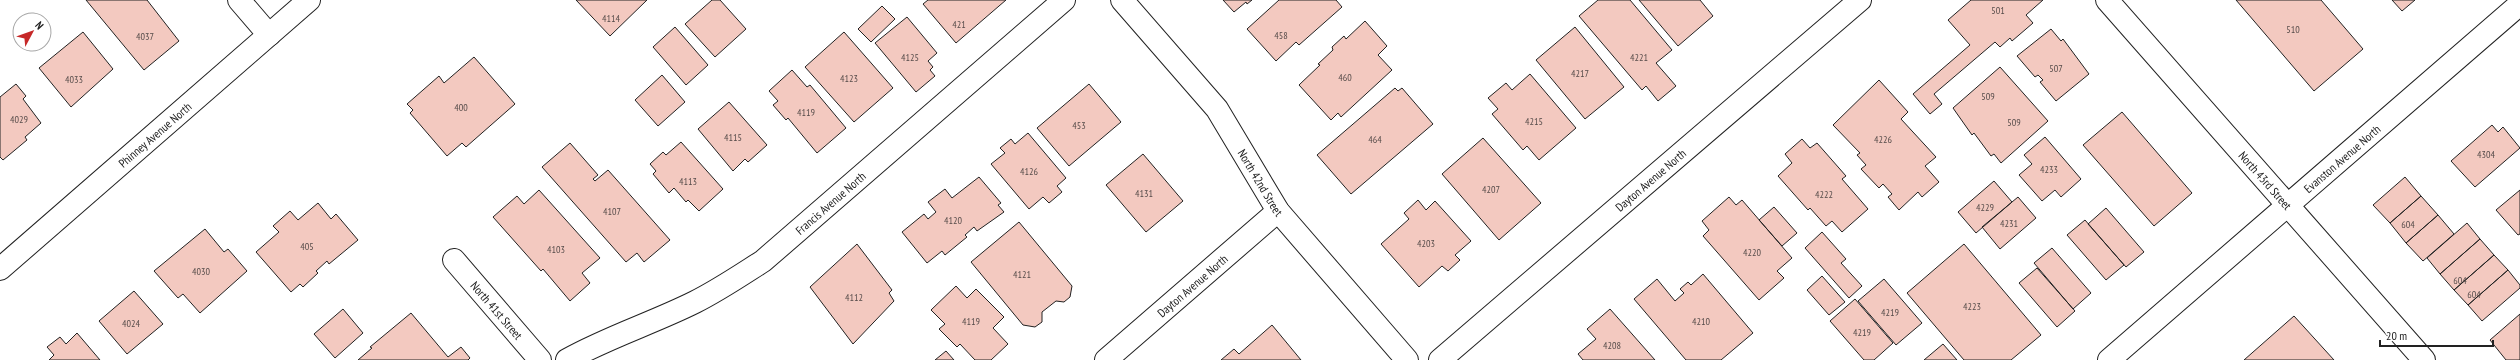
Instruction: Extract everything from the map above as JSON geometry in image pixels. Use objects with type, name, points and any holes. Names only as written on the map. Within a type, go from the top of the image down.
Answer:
[{"type":"street","points":[[239,0],[268,35]]},
{"type":"street","name":"Phinney Avenue North","points":[[0,269],[309,0]]},
{"type":"street","name":"Francis Avenue North","points":[[567,360],[600,342],[694,302],[718,290],[763,260],[1064,0]]},
{"type":"street","name":"North 42nd Street","points":[[1122,0],[1217,109],[1278,211],[1407,360]]},
{"type":"street","name":"Dayton Avenue North","points":[[1440,360],[1860,0]]},
{"type":"street","name":"North 43rd Street","points":[[2107,0],[2424,360]]},
{"type":"street","name":"Evanston Avenue North","points":[[2109,360],[2520,4]]},
{"type":"street","name":"Dayton Avenue North","points":[[1106,360],[1278,211]]},
{"type":"street","name":"North 41st Street","points":[[454,260],[540,360]]},
{"type":"building","points":[[86,0],[147,0],[179,41],[144,70]]},
{"type":"building","points":[[576,0],[647,0],[610,36]]},
{"type":"building","points":[[712,0],[720,0],[746,29],[715,57],[685,24]]},
{"type":"building","points":[[928,0],[1006,0],[956,43],[923,4]]},
{"type":"building","points":[[1223,0],[1252,0],[1247,4],[1246,2],[1234,12]]},
{"type":"building","points":[[1279,0],[1336,0],[1342,7],[1299,45],[1296,42],[1276,61],[1247,29]]},
{"type":"building","points":[[1598,0],[1630,0],[1672,50],[1656,63],[1676,86],[1658,101],[1646,86],[1642,90],[1579,16]]},
{"type":"building","points":[[1639,0],[1700,0],[1713,16],[1678,46]]},
{"type":"building","points":[[1971,0],[2043,0],[2026,15],[2033,23],[2012,41],[2010,38],[2000,47],[1995,42],[1934,94],[1942,104],[1930,114],[1913,94],[1970,45],[1948,20]]},
{"type":"building","points":[[2236,0],[2321,0],[2363,49],[2314,91]]},
{"type":"building","points":[[2392,0],[2415,0],[2402,11]]},
{"type":"building","points":[[882,6],[895,19],[871,42],[858,29]]},
{"type":"building","points":[[907,17],[937,53],[928,61],[933,67],[930,70],[935,76],[916,92],[875,43]]},
{"type":"building","points":[[1365,21],[1387,46],[1378,55],[1392,70],[1341,117],[1338,113],[1331,120],[1299,85],[1320,65],[1318,64],[1333,50],[1332,47],[1344,36],[1346,39]]},
{"type":"building","points":[[675,27],[708,65],[686,85],[653,47]]},
{"type":"building","points":[[1575,27],[1624,87],[1585,119],[1536,60]]},
{"type":"building","points":[[2051,29],[2061,41],[2063,39],[2089,74],[2056,101],[2040,82],[2043,80],[2038,75],[2035,77],[2017,56]]},
{"type":"building","points":[[83,32],[113,69],[71,107],[39,68]]},
{"type":"building","points":[[844,32],[893,88],[854,122],[805,67]]},
{"type":"building","points":[[474,57],[515,104],[466,147],[462,143],[447,156],[410,113],[413,110],[407,104],[439,76],[444,83]]},
{"type":"building","points":[[2000,67],[2048,121],[2001,163],[1994,154],[1991,156],[1974,133],[1972,135],[1953,108]]},
{"type":"building","points":[[792,70],[807,87],[810,85],[846,128],[817,153],[788,118],[786,120],[773,105],[778,101],[769,91]]},
{"type":"building","points":[[1530,74],[1576,128],[1539,160],[1527,146],[1523,150],[1492,114],[1498,109],[1488,98],[1506,83],[1512,90]]},
{"type":"building","points":[[662,75],[685,102],[658,126],[635,100]]},
{"type":"building","points":[[1879,80],[1908,112],[1901,119],[1936,157],[1925,166],[1939,182],[1922,197],[1918,192],[1899,210],[1888,197],[1892,194],[1883,184],[1879,188],[1861,169],[1866,165],[1857,155],[1860,153],[1833,125]]},
{"type":"building","points":[[16,84],[26,96],[23,99],[41,123],[25,137],[27,140],[3,160],[0,157],[0,97]]},
{"type":"building","points":[[1089,84],[1121,122],[1069,166],[1037,128]]},
{"type":"building","points":[[1395,88],[1398,91],[1402,88],[1433,124],[1351,194],[1317,155]]},
{"type":"building","points":[[729,102],[767,145],[748,162],[745,159],[733,171],[698,129]]},
{"type":"building","points":[[2122,112],[2192,193],[2154,226],[2083,145]]},
{"type":"building","points":[[2492,125],[2498,132],[2503,127],[2520,148],[2475,187],[2451,161]]},
{"type":"building","points":[[1028,133],[1066,178],[1057,186],[1062,192],[1049,203],[1043,197],[1029,209],[991,164],[1005,153],[1000,148],[1011,139],[1015,144]]},
{"type":"building","points":[[2045,137],[2081,179],[2061,197],[2055,190],[2042,201],[2019,175],[2032,164],[2024,155]]},
{"type":"building","points":[[1483,138],[1541,203],[1499,240],[1442,174]]},
{"type":"building","points":[[1802,139],[1810,148],[1817,143],[1846,176],[1842,179],[1868,209],[1842,232],[1832,221],[1826,226],[1810,208],[1808,210],[1778,176],[1792,163],[1785,154]]},
{"type":"building","points":[[681,142],[723,189],[699,211],[688,200],[686,202],[674,188],[669,193],[653,174],[656,171],[650,164],[663,152],[666,155]]},
{"type":"building","points":[[570,143],[598,175],[593,179],[595,181],[608,170],[670,240],[644,262],[637,253],[626,262],[542,167]]},
{"type":"building","points":[[1143,154],[1183,201],[1146,232],[1106,185]]},
{"type":"building","points":[[979,177],[1001,203],[998,205],[1004,212],[977,231],[974,227],[965,235],[967,237],[945,255],[942,251],[927,263],[902,232],[924,214],[928,219],[936,212],[928,202],[945,189],[952,198]]},
{"type":"building","points":[[2405,177],[2421,196],[2390,223],[2373,205]]},
{"type":"building","points":[[1994,181],[2012,202],[1976,233],[1958,212]]},
{"type":"building","points":[[539,190],[600,258],[582,273],[590,283],[570,301],[543,269],[541,271],[493,217],[517,196],[524,204]]},
{"type":"building","points":[[2520,190],[2520,234],[2518,235],[2496,210]]},
{"type":"building","points":[[2421,196],[2438,215],[2406,243],[2390,223]]},
{"type":"building","points":[[1729,197],[1736,205],[1742,200],[1792,258],[1777,271],[1784,278],[1759,300],[1703,236],[1709,230],[1702,221]]},
{"type":"building","points":[[2018,197],[2036,218],[2000,249],[1982,227]]},
{"type":"building","points":[[1418,200],[1426,210],[1435,201],[1471,241],[1455,255],[1460,260],[1448,271],[1442,266],[1419,287],[1381,244],[1409,219],[1404,213]]},
{"type":"building","points":[[318,203],[331,219],[336,214],[358,240],[329,264],[327,261],[316,271],[318,273],[303,287],[300,284],[291,292],[256,252],[279,232],[273,226],[290,211],[298,220]]},
{"type":"building","points":[[1774,207],[1797,233],[1782,246],[1759,220]]},
{"type":"building","points":[[2106,208],[2144,252],[2126,267],[2088,224]]},
{"type":"building","points":[[2438,215],[2454,234],[2423,261],[2406,243]]},
{"type":"building","points":[[2085,220],[2124,265],[2106,280],[2067,235]]},
{"type":"building","points":[[1019,222],[1072,286],[1070,297],[1064,302],[1056,301],[1042,312],[1042,322],[1035,327],[1023,325],[971,262]]},
{"type":"building","points":[[2467,223],[2480,239],[2440,274],[2427,258]]},
{"type":"building","points":[[205,229],[224,252],[228,249],[247,271],[200,313],[183,294],[178,298],[154,271]]},
{"type":"building","points":[[1822,232],[1846,259],[1841,263],[1862,286],[1849,298],[1805,248]]},
{"type":"building","points":[[2480,239],[2494,255],[2454,290],[2440,274]]},
{"type":"building","points":[[857,244],[892,290],[889,293],[894,301],[853,344],[810,287]]},
{"type":"building","points":[[1964,244],[2041,335],[2011,360],[1964,360],[1907,293]]},
{"type":"building","points":[[2052,248],[2091,293],[2073,309],[2034,263]]},
{"type":"building","points":[[2494,255],[2508,270],[2468,305],[2454,290]]},
{"type":"building","points":[[2037,268],[2075,311],[2057,327],[2019,283]]},
{"type":"building","points":[[2508,270],[2520,285],[2520,288],[2482,321],[2468,305]]},
{"type":"building","points":[[1703,274],[1753,333],[1721,360],[1686,360],[1634,299],[1657,279],[1675,301],[1684,293],[1680,289],[1688,282],[1691,285]]},
{"type":"building","points":[[1822,276],[1845,302],[1829,315],[1807,290]]},
{"type":"building","points":[[1884,279],[1922,323],[1896,345],[1858,301]]},
{"type":"building","points":[[956,286],[967,298],[976,289],[1004,317],[993,328],[1008,344],[991,360],[975,360],[960,344],[957,347],[939,329],[945,324],[931,310]]},
{"type":"building","points":[[134,291],[163,324],[127,354],[99,321]]},
{"type":"building","points":[[1855,299],[1893,343],[1874,360],[1864,360],[1830,321]]},
{"type":"building","points":[[343,309],[363,333],[335,358],[314,334]]},
{"type":"building","points":[[1610,309],[1655,360],[1583,360],[1578,354],[1596,339],[1587,329]]},
{"type":"building","points":[[411,313],[448,357],[461,347],[470,358],[468,360],[358,360],[372,348],[370,347]]},
{"type":"building","points":[[2520,314],[2520,360],[2506,360],[2490,340]]},
{"type":"building","points":[[2294,316],[2334,360],[2244,360]]},
{"type":"building","points":[[1272,325],[1301,360],[1221,360],[1234,349],[1239,354]]},
{"type":"building","points":[[77,333],[100,360],[49,360],[54,355],[47,347],[60,337],[66,344]]},
{"type":"building","points":[[1943,344],[1957,360],[1924,360]]},
{"type":"building","points":[[946,351],[954,360],[935,360]]}]
